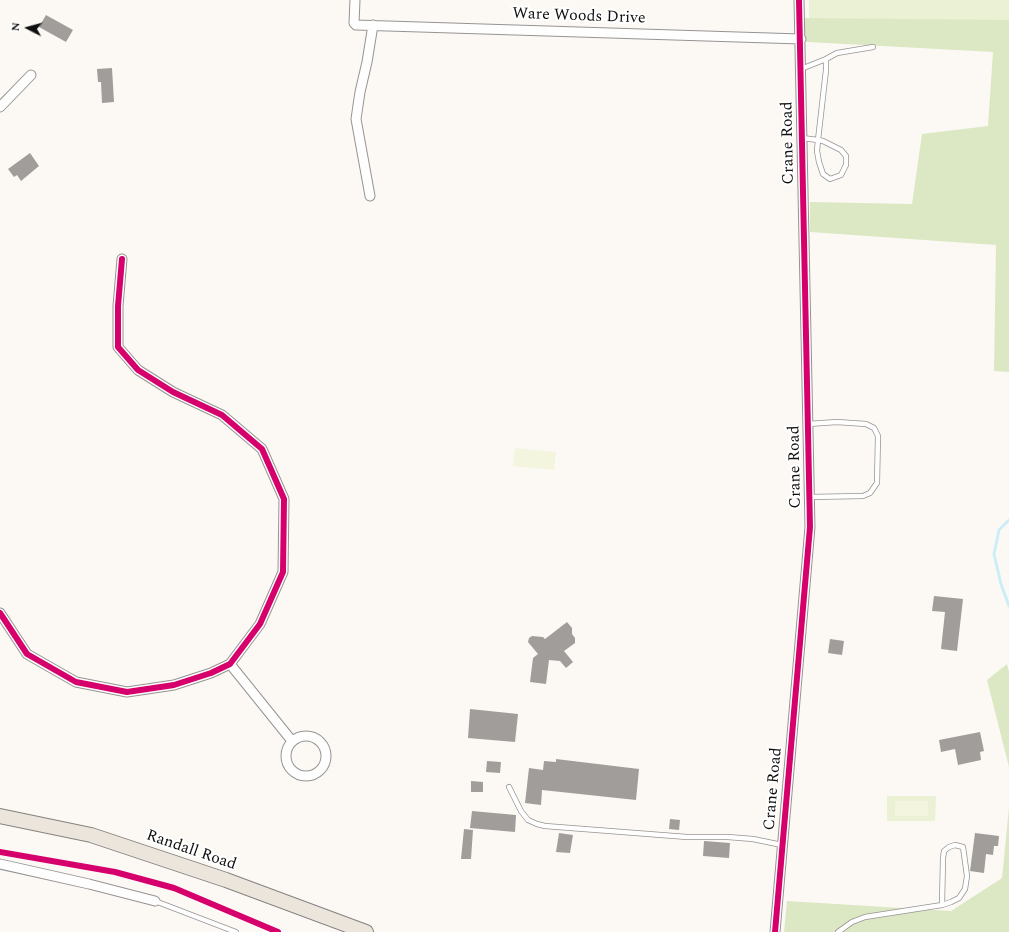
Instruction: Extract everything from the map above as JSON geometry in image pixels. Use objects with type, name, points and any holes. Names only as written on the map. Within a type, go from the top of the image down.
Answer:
[{"type":"main road","name":"Randall Road","points":[[0,816],[91,835],[226,880],[366,932]]},
{"type":"street","name":"Ware Woods Drive","points":[[355,0],[354,23],[356,25],[801,39]]},
{"type":"street","name":"Crane Road","points":[[775,932],[810,527],[799,0]]},
{"type":"street","points":[[370,196],[356,119],[360,92],[368,62],[372,25]]},
{"type":"street","points":[[0,107],[31,76]]},
{"type":"street","points":[[0,613],[27,654],[76,682],[127,692],[174,685],[211,674],[230,664],[260,624],[283,572],[284,499],[262,449],[222,415],[172,392],[138,370],[118,347],[118,306],[122,259]]},
{"type":"street","points":[[230,664],[292,741]]},
{"type":"street","points":[[303,736],[316,738],[320,742],[325,754],[323,766],[313,774],[306,776],[299,775],[293,771],[288,766],[286,760],[288,746],[292,741],[297,737],[303,736]]},
{"type":"street","points":[[0,864],[89,884],[155,901]]},
{"type":"lane","points":[[801,68],[826,59],[837,53],[873,47]]},
{"type":"lane","points":[[802,138],[818,140],[833,145],[841,150],[846,156],[846,165],[841,175],[830,179],[823,174],[817,151],[818,140],[826,70],[826,59]]},
{"type":"lane","points":[[808,424],[837,422],[866,424],[874,428],[878,436],[877,484],[870,493],[863,496],[810,497]]},
{"type":"lane","points":[[509,787],[521,811],[528,820],[545,826],[687,837],[728,837],[753,839],[782,844]]},
{"type":"lane","points":[[838,932],[852,922],[865,917],[942,905],[959,898],[964,890],[966,876],[963,847],[955,845],[948,847],[944,851],[942,905]]},
{"type":"lane","points":[[155,901],[236,932]]},
{"type":"green space","points":[[809,0],[1009,0],[1009,23],[809,20]]},
{"type":"green space","points":[[804,18],[1009,20],[1009,372],[994,371],[996,245],[810,232],[810,202],[912,204],[922,134],[988,126],[993,52],[808,42],[804,41]]},
{"type":"green space","points":[[515,448],[556,452],[554,470],[513,466]]},
{"type":"green space","points":[[1007,664],[1009,672],[1009,767],[987,680]]},
{"type":"green space","points":[[887,796],[936,796],[935,821],[887,821]]},
{"type":"green space","points":[[895,801],[928,801],[928,816],[895,816]]},
{"type":"green space","points":[[1009,807],[1009,932],[784,932],[787,901],[951,911],[1002,878]]},
{"type":"building","points":[[46,15],[73,30],[66,42],[39,27]]},
{"type":"building","points":[[112,68],[114,102],[102,103],[101,82],[98,82],[97,69]]},
{"type":"building","points":[[30,153],[39,166],[21,181],[17,175],[14,177],[8,169]]},
{"type":"building","points":[[934,596],[963,599],[957,651],[941,649],[945,612],[932,611]]},
{"type":"building","points":[[567,622],[572,628],[575,643],[564,651],[573,662],[566,668],[560,661],[549,660],[546,684],[530,682],[533,658],[538,654],[528,642],[529,638],[532,636],[543,637],[545,639]]},
{"type":"building","points":[[830,639],[844,641],[842,655],[828,653]]},
{"type":"building","points":[[470,709],[518,714],[515,742],[468,738]]},
{"type":"building","points":[[980,732],[984,751],[980,752],[981,760],[958,765],[955,749],[941,752],[939,740]]},
{"type":"building","points":[[556,759],[639,769],[636,800],[542,790],[541,805],[525,803],[529,768],[543,770],[544,761],[556,762]]},
{"type":"building","points":[[487,761],[501,762],[500,773],[486,772]]},
{"type":"building","points":[[471,781],[483,782],[483,792],[471,792]]},
{"type":"building","points":[[472,811],[516,815],[515,832],[470,828]]},
{"type":"building","points":[[670,819],[680,820],[679,830],[669,829]]},
{"type":"building","points":[[464,829],[473,830],[471,859],[461,859]]},
{"type":"building","points":[[559,833],[573,835],[570,853],[556,852]]},
{"type":"building","points":[[975,833],[999,836],[998,846],[994,846],[993,855],[986,854],[984,873],[970,871]]},
{"type":"building","points":[[704,841],[730,843],[729,858],[703,856]]},
{"type":"waterway","points":[[1009,520],[999,530],[994,554],[1001,584],[1009,606]]},
{"type":"cycle path","points":[[775,932],[810,527],[799,0]]},
{"type":"cycle path","points":[[0,613],[27,654],[76,682],[127,692],[174,685],[211,673],[230,664],[260,624],[283,572],[284,499],[262,449],[222,415],[173,392],[138,370],[118,347],[118,306],[122,259]]},
{"type":"cycle path","points":[[0,852],[115,872],[174,888],[278,932]]}]
